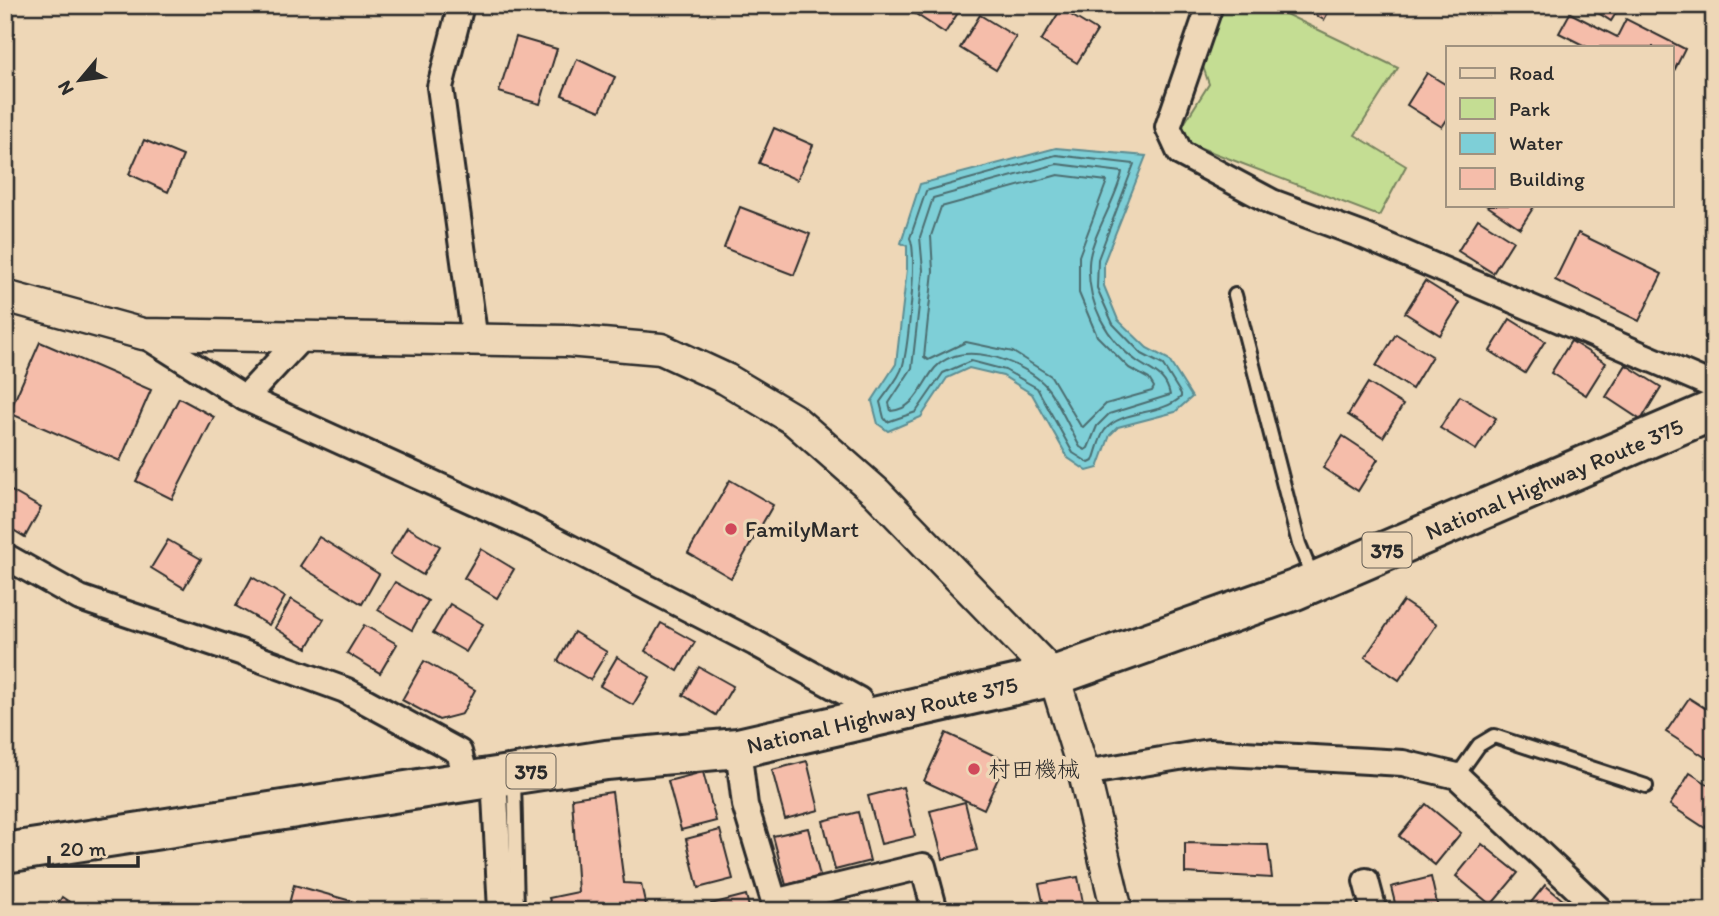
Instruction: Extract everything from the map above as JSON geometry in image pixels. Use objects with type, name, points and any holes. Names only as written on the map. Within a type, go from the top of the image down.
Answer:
[{"type":"highway","name":"National Highway Route 375","points":[[5,853],[606,760],[738,748],[1054,676],[1315,581],[1714,410]]},
{"type":"street","points":[[461,5],[440,87],[475,341]]},
{"type":"street","points":[[1210,5],[1168,127],[1180,153],[1272,202],[1364,236],[1714,386]]},
{"type":"street","points":[[5,296],[143,334],[567,341],[660,349],[726,379],[793,419],[876,492],[1054,676],[1084,773],[1117,911]]},
{"type":"street","points":[[143,334],[245,398],[532,528],[859,699],[870,719]]},
{"type":"street","points":[[245,398],[302,337]]},
{"type":"street","points":[[5,556],[80,598],[345,690],[459,752],[492,777],[501,911]]},
{"type":"street","points":[[738,748],[746,805],[776,906],[923,866],[934,911]]},
{"type":"street","points":[[1084,773],[1209,752],[1403,763],[1457,776],[1601,911]]},
{"type":"street","points":[[1366,881],[1374,911]]},
{"type":"lane","points":[[1235,295],[1299,544],[1315,581]]},
{"type":"lane","points":[[1457,776],[1479,745],[1494,736],[1646,786]]},
{"type":"lane","points":[[492,777],[517,911]]},
{"type":"green space","points":[[1205,5],[1267,5],[1398,68],[1355,135],[1406,166],[1379,216],[1175,138],[1209,84],[1191,32]]},
{"type":"water","points":[[1056,148],[1146,156],[1104,262],[1104,286],[1118,320],[1147,348],[1168,359],[1192,397],[1175,412],[1118,427],[1110,435],[1098,468],[1087,471],[1068,458],[1032,394],[1003,376],[969,368],[947,378],[921,417],[888,431],[878,424],[872,401],[896,364],[907,269],[907,246],[901,243],[920,184]]},
{"type":"building","points":[[914,5],[963,5],[945,33],[911,11]]},
{"type":"building","points":[[1297,5],[1332,5],[1324,20]]},
{"type":"building","points":[[1586,5],[1621,5],[1611,21]]},
{"type":"building","points":[[1061,9],[1097,31],[1077,63],[1041,41]]},
{"type":"building","points":[[1570,13],[1617,37],[1626,19],[1685,49],[1674,71],[1674,46],[1585,46],[1559,33]]},
{"type":"building","points":[[980,15],[1016,37],[996,70],[960,48]]},
{"type":"building","points":[[516,37],[557,49],[540,104],[499,92]]},
{"type":"building","points":[[577,59],[615,77],[600,111],[562,95]]},
{"type":"building","points":[[1427,73],[1446,85],[1446,121],[1442,127],[1407,105]]},
{"type":"building","points":[[774,128],[813,145],[797,180],[759,163]]},
{"type":"building","points":[[144,140],[183,156],[168,192],[129,174]]},
{"type":"building","points":[[1487,206],[1534,206],[1520,228]]},
{"type":"building","points":[[740,207],[810,234],[794,275],[724,248]]},
{"type":"building","points":[[1478,219],[1513,241],[1493,273],[1458,251]]},
{"type":"building","points":[[1578,233],[1662,274],[1639,321],[1555,280]]},
{"type":"building","points":[[1425,281],[1460,303],[1440,335],[1405,313]]},
{"type":"building","points":[[1510,319],[1545,341],[1525,373],[1490,351]]},
{"type":"building","points":[[1396,334],[1432,356],[1412,389],[1376,366]]},
{"type":"building","points":[[1571,341],[1606,363],[1586,395],[1551,373]]},
{"type":"building","points":[[40,342],[151,390],[120,461],[9,413]]},
{"type":"building","points":[[1626,365],[1661,387],[1641,420],[1606,397]]},
{"type":"building","points":[[1368,383],[1403,405],[1383,437],[1348,415]]},
{"type":"building","points":[[1460,396],[1496,418],[1476,450],[1440,428]]},
{"type":"building","points":[[179,398],[214,417],[172,499],[136,481]]},
{"type":"building","points":[[1343,436],[1378,459],[1358,491],[1323,468]]},
{"type":"building","name":"FamilyMart","points":[[730,480],[773,505],[731,578],[688,553]]},
{"type":"building","points":[[8,489],[41,508],[25,537],[5,525],[5,494]]},
{"type":"building","points":[[407,527],[440,546],[423,575],[390,555]]},
{"type":"building","points":[[319,537],[379,574],[362,604],[300,566]]},
{"type":"building","points":[[168,540],[201,559],[184,588],[151,568]]},
{"type":"building","points":[[481,549],[514,569],[497,598],[464,578]]},
{"type":"building","points":[[252,577],[285,597],[269,625],[236,606]]},
{"type":"building","points":[[395,582],[428,601],[412,630],[378,610]]},
{"type":"building","points":[[291,599],[324,619],[307,648],[275,628]]},
{"type":"building","points":[[1403,601],[1437,624],[1399,680],[1365,657]]},
{"type":"building","points":[[450,604],[483,624],[466,652],[433,633]]},
{"type":"building","points":[[661,623],[695,642],[678,671],[645,651]]},
{"type":"building","points":[[364,625],[397,644],[380,673],[347,653]]},
{"type":"building","points":[[574,632],[607,652],[590,680],[558,661]]},
{"type":"building","points":[[617,657],[650,677],[633,705],[600,686]]},
{"type":"building","points":[[424,661],[475,690],[462,714],[439,720],[402,700]]},
{"type":"building","points":[[699,667],[733,686],[716,715],[683,695]]},
{"type":"building","points":[[1689,698],[1714,714],[1714,763],[1666,732]]},
{"type":"building","points":[[946,733],[1006,761],[984,809],[924,781]]},
{"type":"building","points":[[807,761],[819,810],[785,819],[772,770]]},
{"type":"building","points":[[703,772],[716,821],[681,830],[668,781]]},
{"type":"building","points":[[1690,773],[1714,788],[1714,814],[1705,828],[1670,805]]},
{"type":"building","points":[[903,787],[915,836],[881,844],[868,796]]},
{"type":"building","points":[[612,792],[624,883],[641,884],[647,911],[553,911],[549,898],[578,892],[572,798]]},
{"type":"building","points":[[965,802],[977,850],[943,859],[930,811]]},
{"type":"building","points":[[1426,804],[1461,833],[1435,865],[1399,836]]},
{"type":"building","points":[[858,812],[870,861],[835,870],[823,821]]},
{"type":"building","points":[[808,828],[820,876],[786,885],[773,836]]},
{"type":"building","points":[[720,830],[733,879],[698,888],[686,839]]},
{"type":"building","points":[[1185,843],[1268,845],[1272,878],[1185,873]]},
{"type":"building","points":[[1482,844],[1518,873],[1491,905],[1456,876]]},
{"type":"building","points":[[1078,877],[1084,908],[1045,911],[1039,884]]},
{"type":"building","points":[[1431,877],[1438,908],[1429,911],[1397,911],[1391,887]]},
{"type":"building","points":[[294,885],[387,911],[287,911]]},
{"type":"building","points":[[1545,885],[1576,911],[1524,911]]},
{"type":"building","points":[[746,895],[750,911],[713,911],[711,904]]},
{"type":"building","points":[[62,897],[83,911],[54,911]]},
{"type":"place","name":"FamilyMart","points":[[731,529]]},
{"type":"place","name":"村田機械","points":[[974,769]]}]
